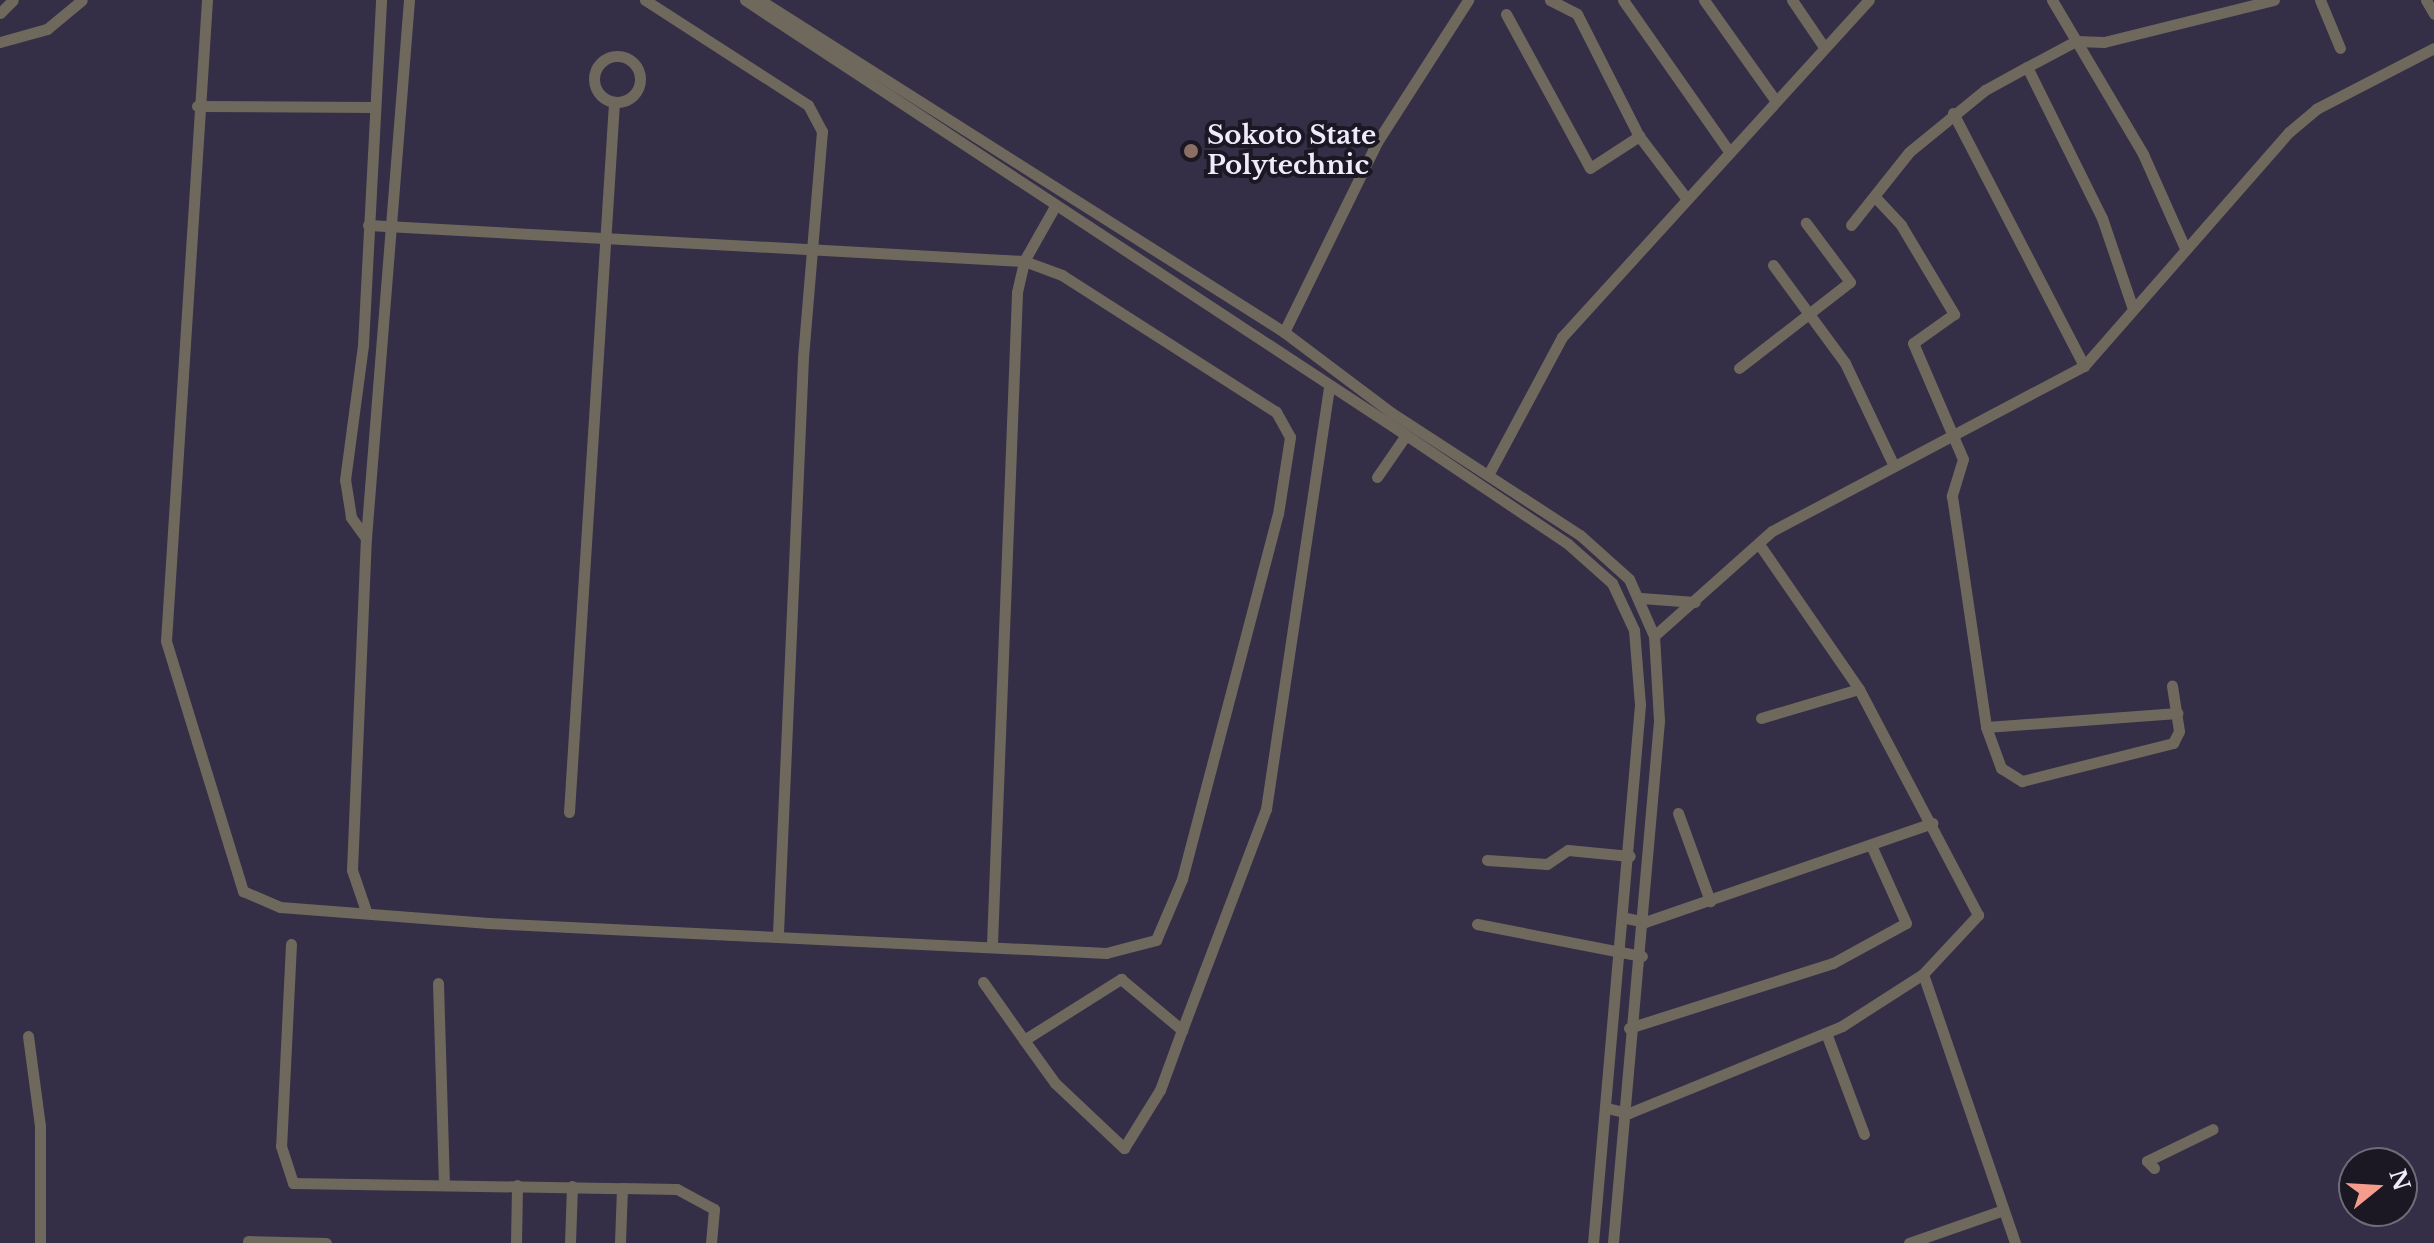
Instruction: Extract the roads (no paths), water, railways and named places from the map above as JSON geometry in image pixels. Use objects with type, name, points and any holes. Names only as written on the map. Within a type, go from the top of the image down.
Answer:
[{"type":"street","points":[[0,13],[13,0]]},
{"type":"street","points":[[0,42],[47,29],[82,0]]},
{"type":"street","points":[[207,0],[197,106],[185,408],[170,479],[166,641],[243,891],[280,907],[1132,952],[1156,940],[1170,921],[1278,514],[1290,437],[1285,420],[1263,401],[1062,275],[1024,261],[368,225]]},
{"type":"street","points":[[366,538],[351,517],[345,480],[368,225],[381,0]]},
{"type":"street","points":[[366,911],[352,870],[366,538],[396,227],[409,0]]},
{"type":"street","points":[[645,0],[814,111],[823,139],[816,250],[803,358],[778,932]]},
{"type":"street","points":[[745,0],[1054,208],[1329,389],[1406,435],[1568,544],[1620,596],[1640,676],[1611,1109],[1593,1243]]},
{"type":"street","points":[[760,0],[1284,332],[1601,550],[1641,598],[1654,636],[1659,721],[1629,1113],[1613,1243]]},
{"type":"street","points":[[1284,332],[1377,142],[1468,0]]},
{"type":"street","points":[[1550,0],[1577,14],[1639,136],[1686,198]]},
{"type":"street","points":[[1623,0],[1728,150]]},
{"type":"street","points":[[1704,0],[1775,100]]},
{"type":"street","points":[[1792,0],[1824,47]]},
{"type":"street","points":[[1488,475],[1562,337],[1728,150],[1869,0]]},
{"type":"street","points":[[2052,0],[2143,154],[2184,246]]},
{"type":"street","points":[[1851,225],[1876,198],[1909,152],[1953,113],[2027,67],[2076,41],[2104,42],[2274,0]]},
{"type":"street","points":[[2320,0],[2340,48]]},
{"type":"street","points":[[2426,0],[2434,14]]},
{"type":"street","points":[[1506,14],[1590,168],[1639,136]]},
{"type":"street","points":[[1654,636],[1759,544],[1894,466],[2084,366],[2184,246],[2316,109],[2434,48]]},
{"type":"street","points":[[624,57],[638,68],[640,86],[628,100],[614,102],[597,91],[595,73],[606,59],[624,57]]},
{"type":"street","points":[[2027,67],[2102,218],[2133,309]]},
{"type":"street","points":[[569,812],[614,102]]},
{"type":"street","points":[[197,106],[375,107]]},
{"type":"street","points":[[1953,113],[2084,366]]},
{"type":"street","points":[[1876,198],[1901,225],[1954,314],[1913,343],[1956,436],[1963,459],[1952,496],[1986,727],[2005,775],[2022,781],[2173,743],[2177,713],[2172,686]]},
{"type":"street","points":[[992,944],[1006,520],[1024,261],[1054,208]]},
{"type":"street","points":[[1739,368],[1850,282],[1806,223]]},
{"type":"street","points":[[1773,265],[1845,363],[1894,466]]},
{"type":"street","points":[[983,982],[1055,1083],[1124,1148],[1160,1090],[1266,809],[1329,389]]},
{"type":"street","points":[[1377,477],[1406,435]]},
{"type":"street","points":[[1611,1109],[1629,1113],[1826,1033],[1923,974],[1978,915],[1859,689],[1759,544]]},
{"type":"street","points":[[1641,598],[1695,602]]},
{"type":"street","points":[[1761,718],[1859,689]]},
{"type":"street","points":[[1986,727],[2177,713]]},
{"type":"street","points":[[1678,813],[1710,901]]},
{"type":"street","points":[[1626,918],[1645,922],[1932,823]]},
{"type":"street","points":[[1617,1028],[1636,1029],[1833,963],[1906,923],[1871,845]]},
{"type":"street","points":[[1487,860],[1547,864],[1568,850],[1630,856]]},
{"type":"street","points":[[1477,924],[1642,956]]},
{"type":"street","points":[[291,944],[281,1146],[293,1183],[677,1189],[714,1209],[711,1243]]},
{"type":"street","points":[[1923,974],[2015,1243]]},
{"type":"street","points":[[1024,1040],[1121,979],[1182,1030]]},
{"type":"street","points":[[438,983],[444,1184]]},
{"type":"street","points":[[1826,1033],[1864,1134]]},
{"type":"street","points":[[28,1036],[40,1126],[40,1243]]},
{"type":"street","points":[[2154,1168],[2147,1161],[2213,1129]]},
{"type":"street","points":[[516,1243],[517,1185]]},
{"type":"street","points":[[570,1243],[572,1186]]},
{"type":"street","points":[[620,1243],[622,1188]]},
{"type":"street","points":[[1909,1243],[2003,1210]]},
{"type":"street","points":[[248,1241],[326,1243]]},
{"type":"place","name":"Sokoto State Polytechnic","points":[[1191,151]]}]
